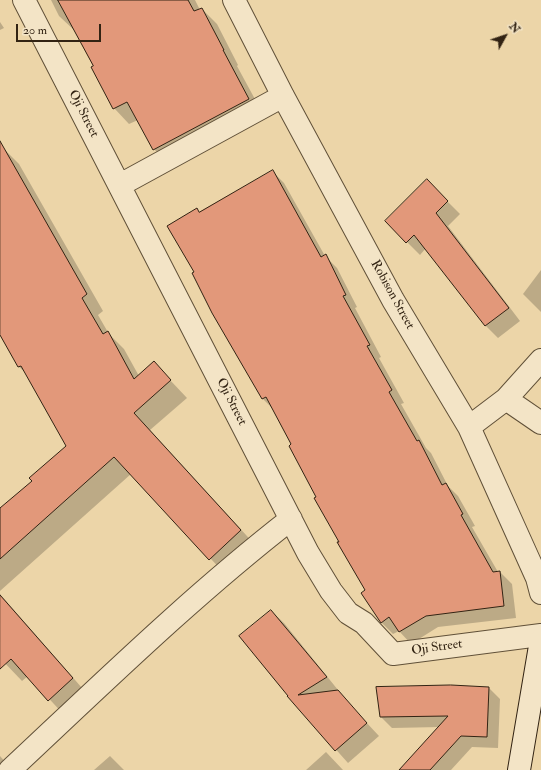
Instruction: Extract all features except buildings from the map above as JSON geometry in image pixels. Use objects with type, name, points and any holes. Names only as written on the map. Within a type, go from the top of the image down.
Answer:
[{"type":"street","name":"Oji Street","points":[[24,0],[308,553],[331,591],[348,613],[364,623],[393,654],[541,635]]},
{"type":"street","name":"Robison Street","points":[[234,0],[283,96],[393,300],[469,427],[537,578],[541,593]]},
{"type":"street","points":[[120,185],[283,96]]},
{"type":"street","points":[[469,427],[506,399],[541,360]]},
{"type":"street","points":[[506,399],[541,424]]},
{"type":"street","points":[[10,770],[144,644],[253,548],[291,519]]},
{"type":"street","points":[[519,770],[541,640]]}]
